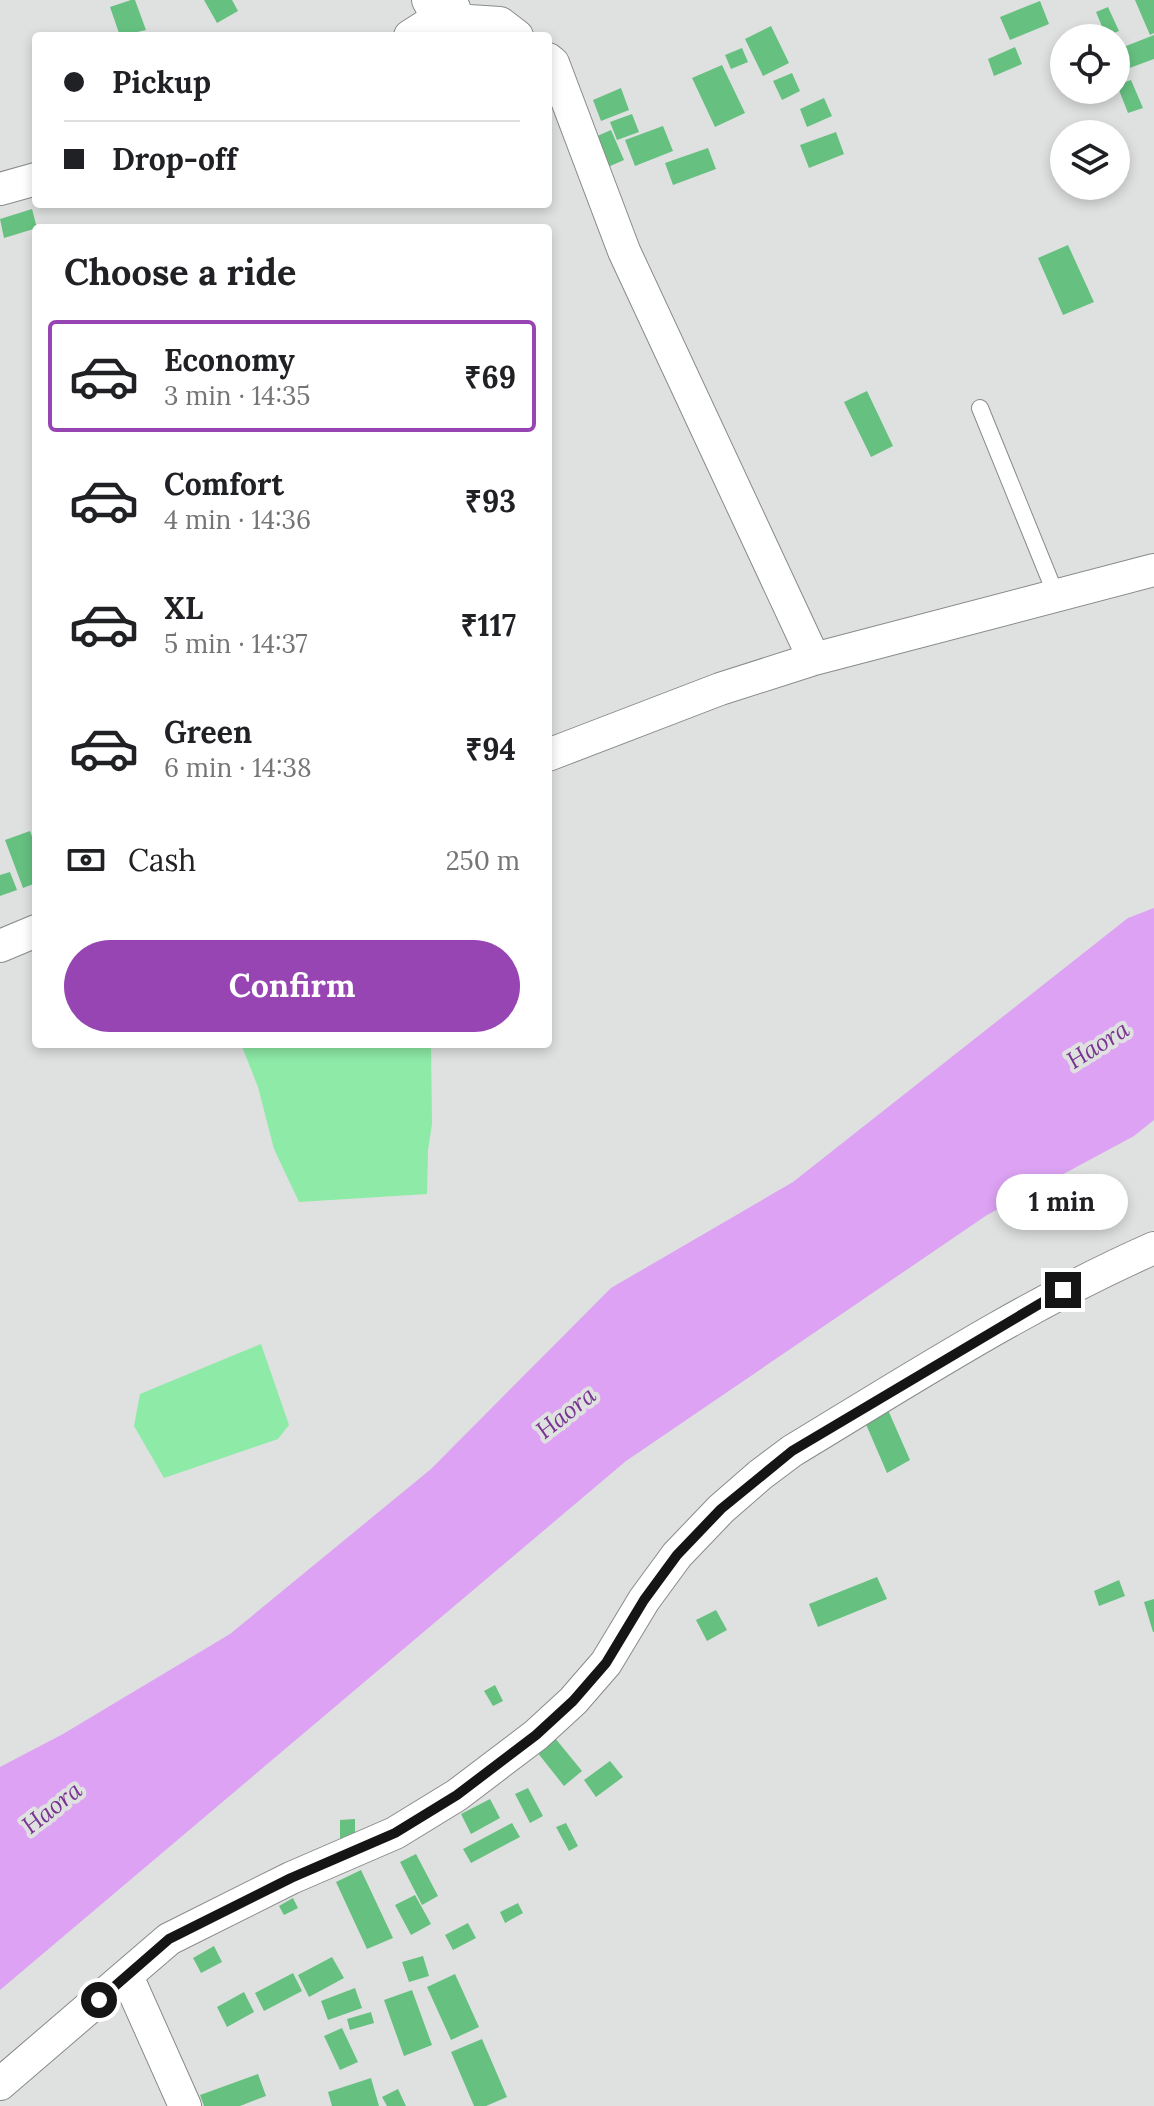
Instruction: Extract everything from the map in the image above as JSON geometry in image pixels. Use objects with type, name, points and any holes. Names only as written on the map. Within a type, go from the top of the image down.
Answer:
[{"type":"street","points":[[414,32],[433,10],[467,0]]},
{"type":"street","points":[[433,10],[500,23],[512,32]]},
{"type":"street","points":[[552,62],[624,251],[814,659]]},
{"type":"street","points":[[0,189],[32,180]]},
{"type":"street","points":[[552,753],[720,689],[814,659],[1154,570]]},
{"type":"street","points":[[0,946],[32,933]]},
{"type":"street","points":[[0,2084],[169,1939],[291,1878],[395,1833],[479,1779],[536,1735],[573,1701],[606,1663],[644,1600],[677,1555],[721,1509],[792,1451],[1020,1314],[1085,1278],[1154,1248]]},
{"type":"street","points":[[127,1976],[185,2106]]},
{"type":"lane","points":[[980,408],[1056,595]]},
{"type":"green space","points":[[243,1048],[431,1048],[432,1124],[427,1194],[299,1202],[274,1149],[258,1087]]},
{"type":"green space","points":[[261,1344],[289,1425],[278,1439],[164,1478],[134,1426],[140,1394]]},
{"type":"water","name":"Haora","points":[[1154,908],[1154,1120],[1134,1136],[987,1215],[626,1461],[0,1990],[0,1767],[63,1734],[230,1634],[431,1469],[611,1288],[793,1182],[1128,918]]},
{"type":"building","points":[[135,0],[146,30],[119,32],[110,7]]},
{"type":"building","points":[[204,0],[232,0],[238,11],[217,23]]},
{"type":"building","points":[[1135,0],[1154,0],[1154,33],[1150,35]]},
{"type":"building","points":[[1040,1],[1049,24],[1010,40],[1000,17]]},
{"type":"building","points":[[1108,7],[1116,24],[1101,24],[1096,12]]},
{"type":"building","points":[[771,26],[789,63],[763,76],[745,39]]},
{"type":"building","points":[[1154,35],[1154,59],[1130,68],[1130,44]]},
{"type":"building","points":[[1015,47],[1022,64],[994,76],[988,59]]},
{"type":"building","points":[[742,48],[748,62],[731,69],[725,55]]},
{"type":"building","points":[[722,65],[745,113],[715,127],[692,78]]},
{"type":"building","points":[[792,73],[800,91],[782,100],[773,81]]},
{"type":"building","points":[[1130,80],[1143,108],[1128,113],[1124,104],[1130,104]]},
{"type":"building","points":[[621,88],[629,110],[601,121],[593,100]]},
{"type":"building","points":[[824,98],[832,116],[807,127],[800,109]]},
{"type":"building","points":[[632,114],[639,132],[617,140],[610,122]]},
{"type":"building","points":[[663,126],[673,151],[635,166],[625,140]]},
{"type":"building","points":[[611,130],[624,160],[608,167],[595,137]]},
{"type":"building","points":[[836,132],[844,154],[809,168],[800,145]]},
{"type":"building","points":[[708,148],[716,169],[673,185],[665,163]]},
{"type":"building","points":[[32,209],[36,224],[32,224],[32,230],[4,238],[0,219]]},
{"type":"building","points":[[1068,245],[1094,302],[1063,315],[1038,258]]},
{"type":"building","points":[[867,391],[893,446],[871,457],[844,402]]},
{"type":"building","points":[[30,831],[32,885],[23,888],[5,840]]},
{"type":"building","points":[[10,872],[17,890],[0,896],[0,875]]},
{"type":"building","points":[[888,1410],[910,1460],[887,1473],[865,1422]]},
{"type":"building","points":[[877,1577],[887,1599],[818,1627],[809,1604]]},
{"type":"building","points":[[1119,1580],[1125,1596],[1099,1606],[1094,1591]]},
{"type":"building","points":[[1154,1599],[1154,1632],[1153,1632],[1144,1602]]},
{"type":"building","points":[[716,1610],[727,1630],[707,1641],[696,1620]]},
{"type":"building","points":[[495,1685],[503,1701],[493,1706],[484,1691]]},
{"type":"building","points":[[555,1738],[582,1771],[564,1786],[537,1752]]},
{"type":"building","points":[[610,1761],[623,1777],[596,1797],[584,1780]]},
{"type":"building","points":[[528,1788],[543,1816],[530,1823],[515,1794]]},
{"type":"building","points":[[490,1799],[500,1818],[471,1834],[461,1814]]},
{"type":"building","points":[[355,1819],[355,1840],[340,1840],[340,1820]]},
{"type":"building","points":[[512,1823],[520,1837],[471,1863],[463,1849]]},
{"type":"building","points":[[566,1823],[578,1846],[569,1851],[556,1827]]},
{"type":"building","points":[[416,1854],[438,1896],[422,1905],[400,1862]]},
{"type":"building","points":[[361,1870],[393,1938],[367,1949],[336,1882]]},
{"type":"building","points":[[415,1895],[431,1924],[411,1935],[395,1905]]},
{"type":"building","points":[[293,1898],[298,1908],[284,1915],[279,1906]]},
{"type":"building","points":[[518,1903],[523,1913],[505,1923],[500,1912]]},
{"type":"building","points":[[468,1923],[476,1938],[453,1950],[445,1935]]},
{"type":"building","points":[[214,1946],[222,1962],[201,1973],[193,1958]]},
{"type":"building","points":[[423,1956],[429,1976],[409,1982],[402,1962]]},
{"type":"building","points":[[332,1957],[344,1978],[309,1997],[298,1975]]},
{"type":"building","points":[[293,1973],[302,1991],[264,2011],[255,1993]]},
{"type":"building","points":[[455,1974],[479,2027],[451,2040],[427,1987]]},
{"type":"building","points":[[355,1988],[362,2008],[328,2020],[321,2001]]},
{"type":"building","points":[[412,1990],[432,2045],[404,2056],[384,2000]]},
{"type":"building","points":[[244,1992],[254,2012],[227,2027],[217,2007]]},
{"type":"building","points":[[371,2012],[374,2023],[350,2030],[347,2019]]},
{"type":"building","points":[[342,2028],[358,2062],[340,2070],[324,2036]]},
{"type":"building","points":[[482,2039],[507,2097],[486,2106],[474,2106],[451,2052]]},
{"type":"building","points":[[258,2074],[266,2096],[240,2106],[204,2106],[200,2095]]},
{"type":"building","points":[[371,2078],[379,2106],[332,2106],[328,2092]]},
{"type":"building","points":[[398,2089],[406,2106],[387,2106],[382,2097]]},
{"type":"route","points":[[99,2000],[169,1939],[291,1878],[395,1833],[491,1771],[573,1701],[606,1663],[644,1600],[677,1555],[721,1509],[760,1475],[792,1451],[1063,1290]]}]
